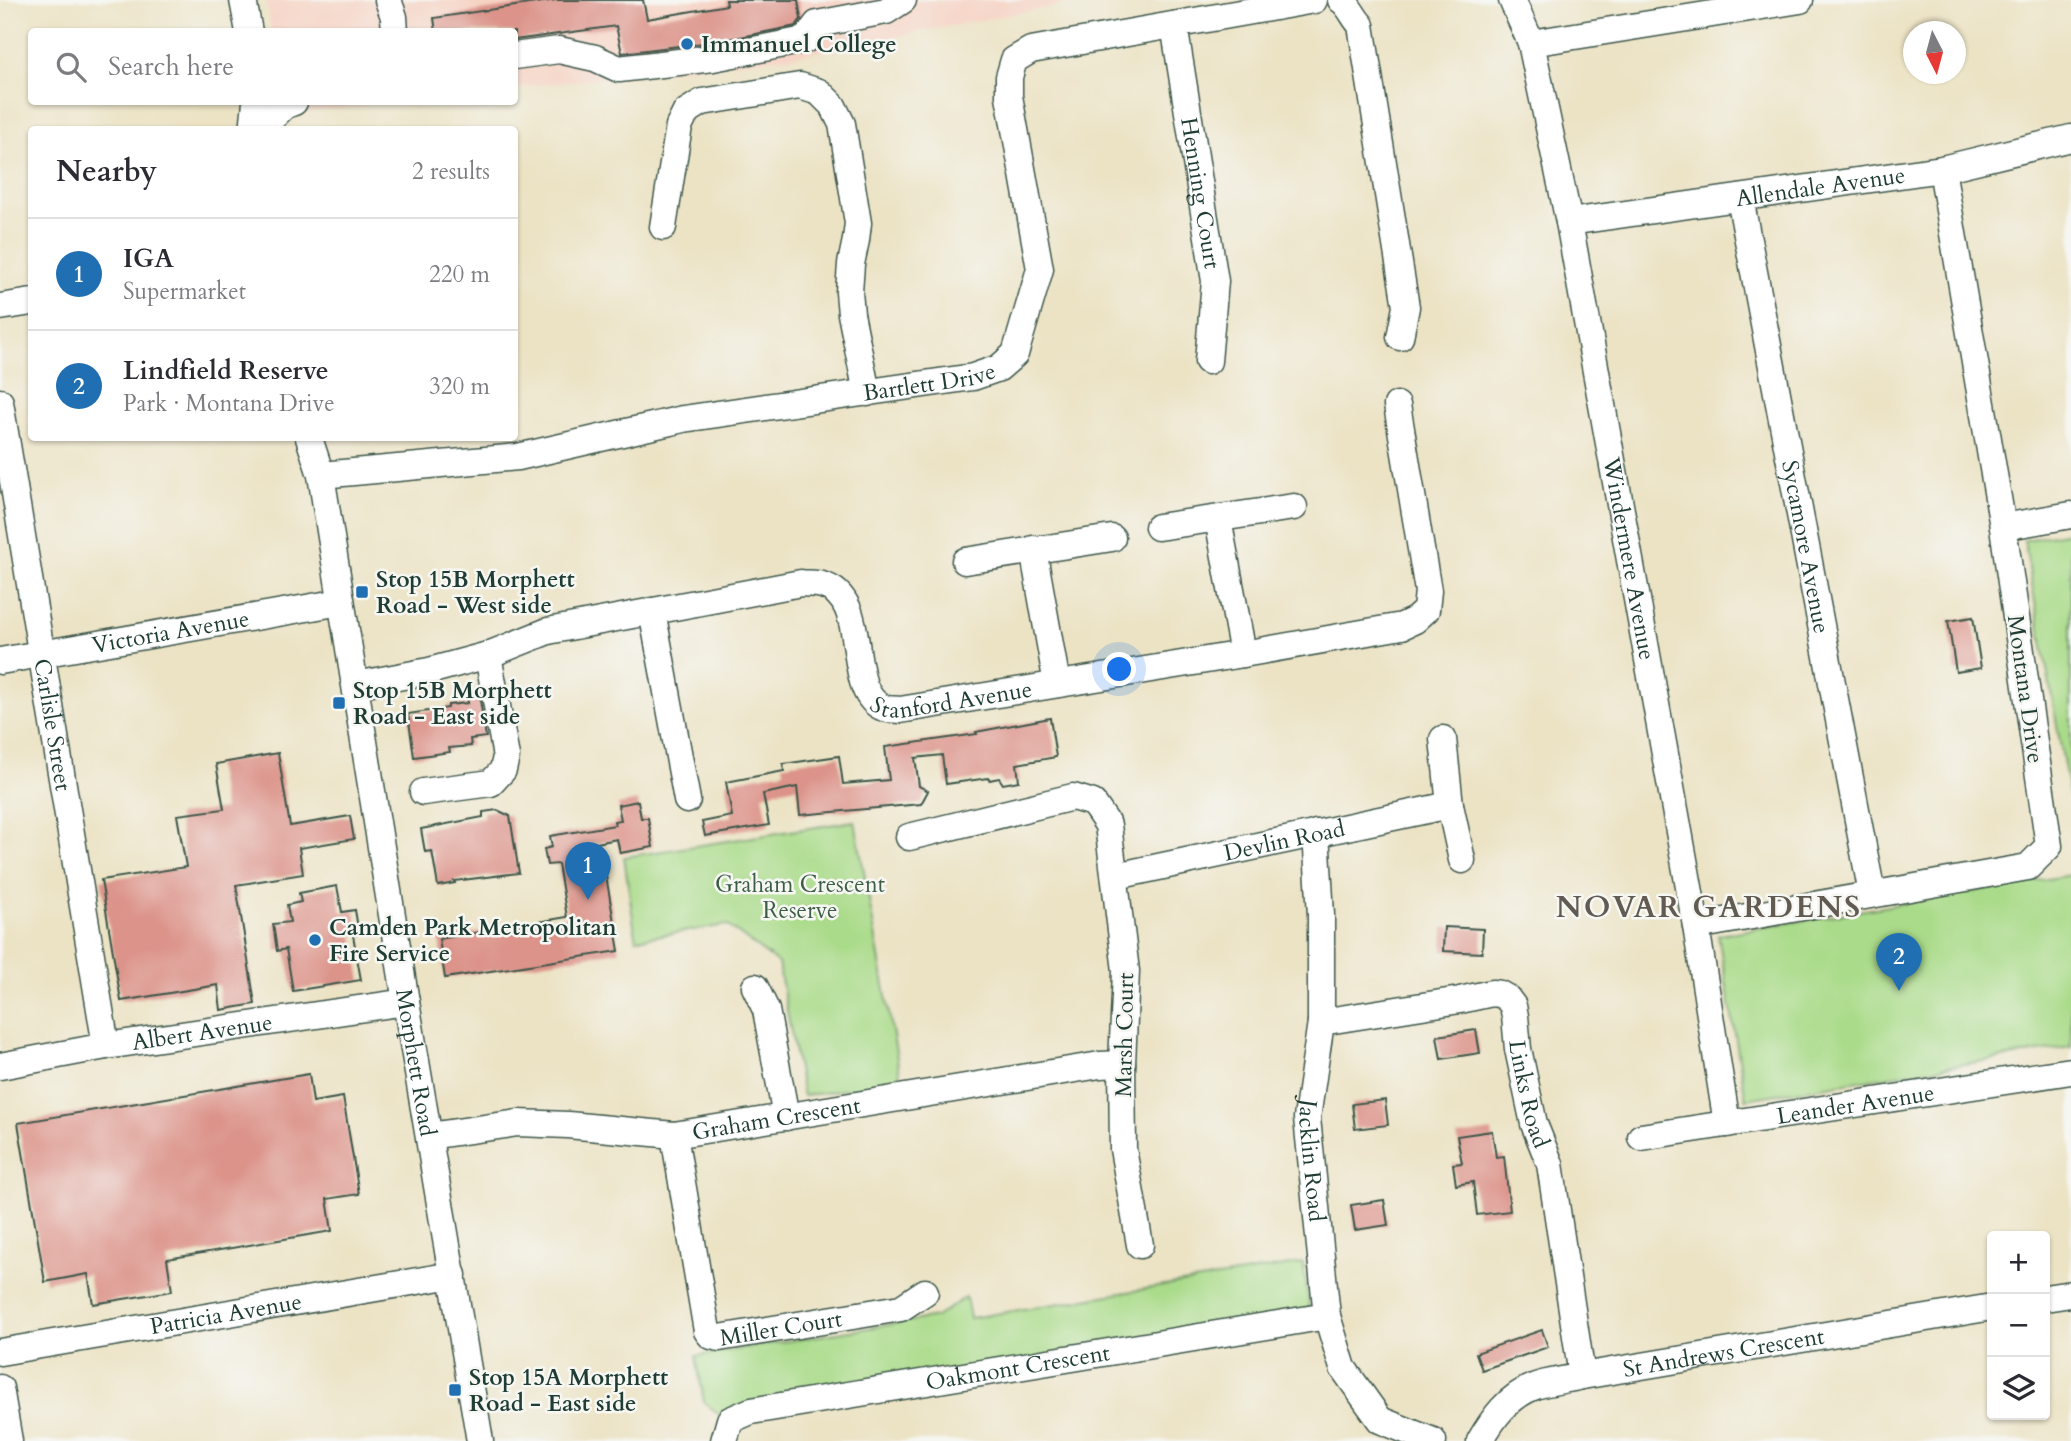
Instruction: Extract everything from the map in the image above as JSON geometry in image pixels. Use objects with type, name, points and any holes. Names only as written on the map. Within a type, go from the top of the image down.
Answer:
[{"type":"street","points":[[243,0],[248,28]]},
{"type":"street","points":[[388,0],[395,28]]},
{"type":"street","points":[[518,55],[559,50],[594,58],[620,69],[713,58],[805,40],[817,24],[886,11],[903,0]]},
{"type":"street","name":"Bartlett Drive","points":[[321,475],[867,393],[973,376],[999,368],[1016,354],[1040,269],[1009,96],[1009,77],[1014,60],[1031,50],[1314,0]]},
{"type":"street","name":"Windermere Avenue","points":[[1512,0],[1531,43],[1569,222],[1696,926],[1727,1124]]},
{"type":"street","points":[[1531,43],[1800,0]]},
{"type":"street","points":[[1347,8],[1361,25],[1406,307],[1400,337],[1389,311],[1345,26],[1347,8]]},
{"type":"street","name":"Henning Court","points":[[1174,25],[1215,281],[1208,361]]},
{"type":"street","points":[[663,228],[679,126],[686,112],[702,102],[800,86],[820,92],[842,124],[858,223],[849,292],[867,393]]},
{"type":"street","points":[[264,116],[286,105]]},
{"type":"street","name":"Allendale Avenue","points":[[1569,222],[1942,169],[2071,138]]},
{"type":"street","name":"Montana Drive","points":[[1696,926],[2028,867],[2049,846],[2003,527],[1942,169]]},
{"type":"street","name":"Sycamore Avenue","points":[[1740,198],[1872,894]]},
{"type":"street","points":[[0,307],[28,303]]},
{"type":"street","name":"Carlisle Street","points":[[0,402],[106,1046]]},
{"type":"street","name":"Stanford Avenue","points":[[356,685],[429,671],[488,655],[548,631],[801,583],[823,585],[840,594],[848,607],[863,681],[871,698],[883,708],[900,709],[1402,626],[1415,620],[1426,610],[1428,591],[1397,405]]},
{"type":"street","name":"Morphett Road","points":[[310,441],[321,475]]},
{"type":"street","name":"Morphett Road","points":[[321,441],[321,475],[341,603],[480,1441]]},
{"type":"street","points":[[1158,527],[1294,507]]},
{"type":"street","points":[[2003,527],[2071,515]]},
{"type":"street","points":[[1218,519],[1243,654]]},
{"type":"street","points":[[965,561],[1112,538]]},
{"type":"street","points":[[1033,549],[1057,684]]},
{"type":"street","name":"Victoria Avenue","points":[[0,661],[341,603]]},
{"type":"street","points":[[652,611],[687,800]]},
{"type":"street","points":[[423,792],[491,783],[503,769],[506,757],[488,655]]},
{"type":"street","points":[[1443,739],[1450,805],[1462,860]]},
{"type":"street","name":"Marsh Court","points":[[909,837],[1073,797],[1093,803],[1108,825],[1126,971],[1122,1064],[1124,1149],[1140,1245]]},
{"type":"street","name":"Devlin Road","points":[[1116,876],[1450,805]]},
{"type":"street","name":"Jacklin Road","points":[[1316,833],[1321,915],[1321,1022],[1307,1118],[1328,1316],[1343,1368],[1380,1420],[1433,1441]]},
{"type":"street","points":[[755,987],[766,1010],[786,1117]]},
{"type":"street","name":"Links Road","points":[[1321,1022],[1492,993],[1507,998],[1513,1006],[1518,1049],[1534,1124],[1550,1164],[1582,1376]]},
{"type":"street","name":"Albert Avenue","points":[[0,1066],[106,1046],[406,1002]]},
{"type":"street","name":"Graham Crescent","points":[[429,1136],[518,1123],[674,1135],[1100,1065],[1122,1064]]},
{"type":"street","name":"Leander Avenue","points":[[1642,1138],[2071,1071]]},
{"type":"street","name":"Miller Court","points":[[674,1135],[707,1331],[711,1336],[719,1338],[901,1308],[925,1292]]},
{"type":"street","name":"Patricia Avenue","points":[[0,1352],[453,1275]]},
{"type":"street","points":[[2050,1297],[2071,1294]]},
{"type":"street","name":"St Andrews Crescent","points":[[1480,1441],[1491,1421],[1508,1402],[1533,1387],[1582,1376],[1987,1308]]},
{"type":"street","name":"Oakmont Crescent","points":[[724,1441],[730,1420],[751,1411],[1328,1316]]},
{"type":"street","points":[[0,1388],[9,1441]]},
{"type":"shaded area","name":"Immanuel College","points":[[266,0],[1086,0],[795,56],[518,88],[518,28],[271,28]]},
{"type":"shaded area","points":[[282,105],[370,105],[284,114]]},
{"type":"green space","points":[[2071,532],[2071,804],[2024,540]]},
{"type":"green space","name":"Graham Crescent Reserve","points":[[855,821],[901,1081],[803,1096],[778,963],[727,925],[636,939],[624,857]]},
{"type":"green space","points":[[2071,875],[2071,1047],[1746,1099],[1718,935]]},
{"type":"green space","points":[[1303,1263],[1310,1311],[723,1418],[704,1402],[696,1356],[936,1317],[966,1297],[970,1318]]},
{"type":"building","points":[[556,0],[643,0],[647,19],[727,5],[726,0],[798,0],[801,19],[796,26],[720,41],[622,53],[616,26],[518,39],[518,28],[435,28],[434,18]]},
{"type":"building","points":[[1973,617],[1981,668],[1956,672],[1948,621]]},
{"type":"building","points":[[479,694],[486,737],[470,739],[471,746],[449,748],[450,752],[414,757],[408,714],[468,703],[467,696]]},
{"type":"building","points":[[1050,718],[1056,757],[1017,764],[1019,781],[1003,784],[999,778],[988,778],[946,784],[942,755],[915,758],[919,786],[928,791],[921,804],[800,815],[797,787],[763,794],[769,825],[705,836],[702,822],[732,816],[726,782],[784,771],[783,764],[839,756],[843,784],[889,780],[885,747],[977,734],[976,732]]},
{"type":"building","points":[[278,753],[290,826],[350,816],[354,839],[299,848],[303,874],[236,885],[255,1004],[221,1010],[218,985],[121,1001],[101,880],[186,867],[177,815],[224,809],[216,764]]},
{"type":"building","points":[[638,801],[641,818],[648,818],[653,847],[620,853],[617,839],[587,845],[592,872],[605,870],[619,951],[445,978],[439,939],[567,917],[558,864],[547,865],[544,849],[552,847],[550,836],[615,825],[614,821],[621,820],[618,805]]},
{"type":"building","points":[[497,810],[510,816],[519,873],[454,881],[455,883],[438,886],[432,851],[425,852],[421,829],[483,817],[483,812]]},
{"type":"building","name":"Camden Park Metropolitan Fire Service","points":[[337,886],[342,912],[355,910],[359,934],[353,935],[361,980],[293,991],[286,949],[277,951],[273,924],[290,922],[287,905],[301,902],[299,893]]},
{"type":"building","points":[[1444,927],[1483,929],[1482,953],[1443,951]]},
{"type":"building","points":[[1476,1030],[1480,1053],[1441,1059],[1437,1036]]},
{"type":"building","points":[[309,1074],[313,1102],[343,1097],[359,1194],[327,1199],[332,1231],[167,1259],[172,1291],[93,1304],[88,1274],[45,1282],[18,1123]]},
{"type":"building","points":[[1385,1100],[1388,1125],[1355,1129],[1352,1104]]},
{"type":"building","points":[[1492,1131],[1496,1157],[1504,1156],[1510,1211],[1477,1215],[1473,1182],[1456,1185],[1453,1164],[1462,1163],[1457,1136]]},
{"type":"building","points":[[1384,1200],[1388,1225],[1355,1230],[1351,1205]]},
{"type":"building","points":[[1542,1330],[1548,1347],[1482,1370],[1476,1353]]},
{"type":"place","name":"Immanuel College","points":[[687,44]]},
{"type":"place","name":"Stop 15B Morphett Road - West side","points":[[362,592]]},
{"type":"place","name":"Stop 15B Morphett Road - East side","points":[[339,703]]},
{"type":"place","name":"IGA","points":[[588,900]]},
{"type":"place","name":"Camden Park Metropolitan Fire Service","points":[[315,940]]},
{"type":"place","name":"Lindfield Reserve","points":[[1899,991]]},
{"type":"place","name":"Stop 15A Morphett Road - East side","points":[[455,1390]]},
{"type":"district","name":"NOVAR GARDENS","points":[[1709,907]]}]
